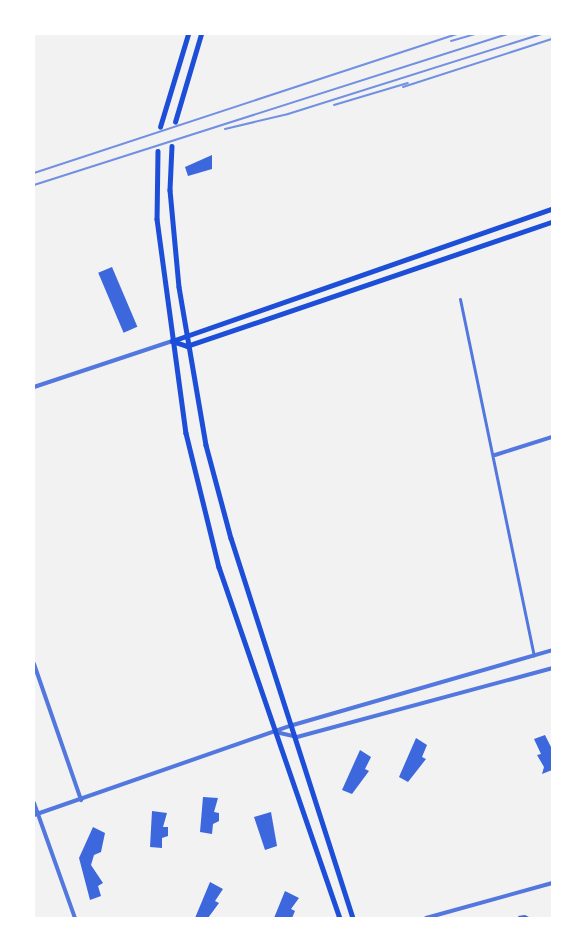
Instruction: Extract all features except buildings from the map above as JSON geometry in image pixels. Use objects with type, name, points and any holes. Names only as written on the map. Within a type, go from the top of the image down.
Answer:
[{"type":"main road","points":[[160,127],[188,34]]},
{"type":"main road","points":[[175,122],[201,34]]},
{"type":"main road","points":[[172,146],[171,207],[185,335],[231,538],[297,737],[353,918]]},
{"type":"main road","points":[[158,152],[157,219],[172,341],[186,433],[219,567],[280,733],[340,918]]},
{"type":"main road","points":[[172,341],[552,209]]},
{"type":"main road","points":[[172,341],[187,346],[552,222]]},
{"type":"street","points":[[460,299],[495,455],[534,655]]},
{"type":"street","points":[[34,387],[172,341]]},
{"type":"street","points":[[495,455],[552,437]]},
{"type":"street","points":[[36,814],[280,733],[293,725],[552,650]]},
{"type":"street","points":[[34,664],[81,800]]},
{"type":"street","points":[[280,733],[297,737],[552,668]]},
{"type":"street","points":[[34,803],[36,814],[76,918]]},
{"type":"street","points":[[426,918],[552,883]]},
{"type":"railway","points":[[34,173],[458,34]]},
{"type":"railway","points":[[451,41],[475,34]]},
{"type":"railway","points":[[34,185],[506,34]]},
{"type":"railway","points":[[225,129],[288,114],[542,34]]},
{"type":"railway","points":[[403,87],[552,39]]},
{"type":"railway","points":[[334,105],[408,83]]}]
